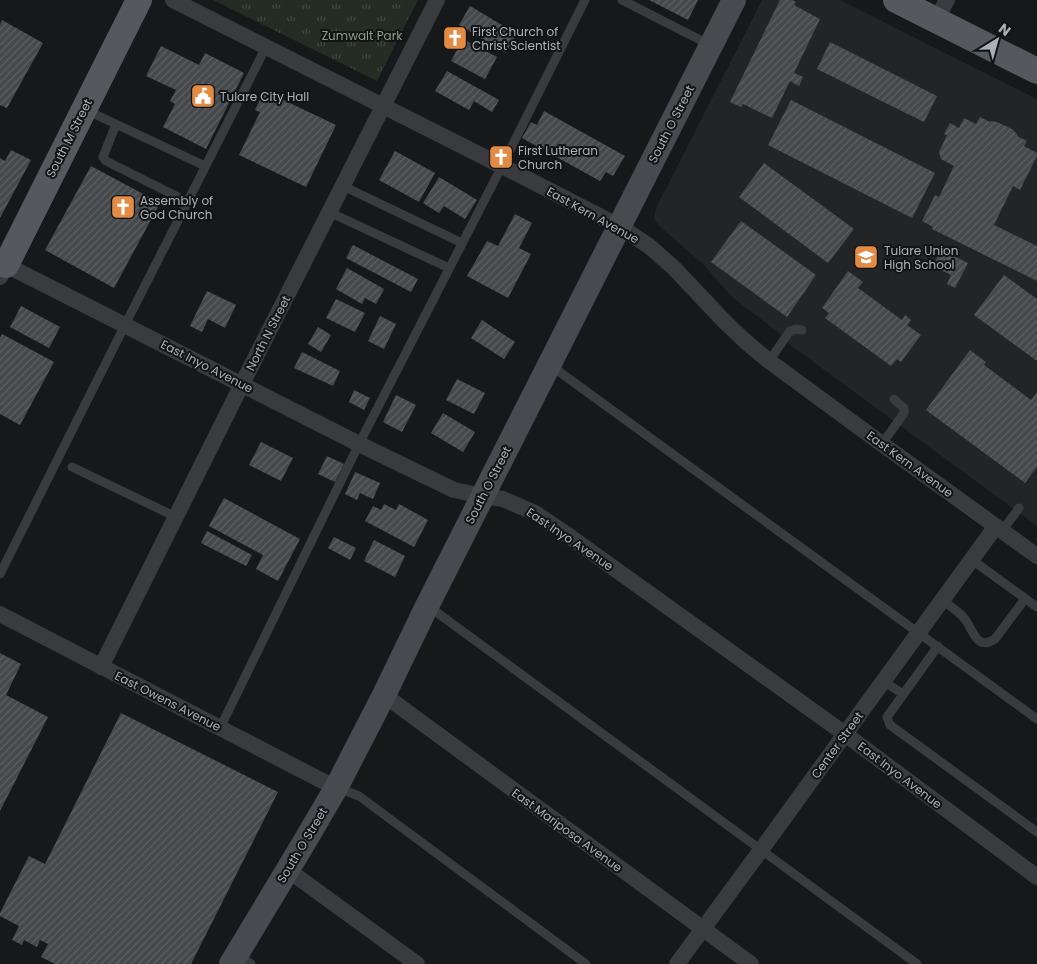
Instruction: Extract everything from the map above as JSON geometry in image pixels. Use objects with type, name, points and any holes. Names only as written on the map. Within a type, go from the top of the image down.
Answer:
[{"type":"main road","name":"South M Street","points":[[2,268],[139,0]]},
{"type":"main road","name":"South O Street","points":[[240,961],[288,870],[336,788],[384,696],[427,606],[734,0]]},
{"type":"main road","points":[[896,0],[942,10],[1037,71]]},
{"type":"street","name":"East Kern Avenue","points":[[173,0],[619,226],[649,246],[674,268],[738,335],[769,360],[1037,556]]},
{"type":"street","name":"North N Street","points":[[101,667],[437,0]]},
{"type":"street","name":"East Inyo Avenue","points":[[2,268],[125,325],[454,490],[503,499],[535,513],[845,734],[1037,877]]},
{"type":"street","name":"Center Street","points":[[677,964],[762,850],[942,600],[999,528]]},
{"type":"street","name":"East Owens Avenue","points":[[0,614],[336,788]]},
{"type":"street","name":"East Mariposa Avenue","points":[[384,696],[751,964]]},
{"type":"street","points":[[288,870],[417,964]]},
{"type":"lane","points":[[220,728],[359,444],[585,0]]},
{"type":"lane","points":[[622,0],[710,45]]},
{"type":"lane","points":[[0,574],[266,47]]},
{"type":"lane","points":[[84,109],[205,166]]},
{"type":"lane","points":[[116,124],[103,157],[106,161],[188,202]]},
{"type":"lane","points":[[343,186],[462,243]]},
{"type":"lane","points":[[329,212],[449,268]]},
{"type":"lane","points":[[769,360],[790,331],[802,330]]},
{"type":"lane","points":[[550,364],[1037,719]]},
{"type":"lane","points":[[882,444],[904,413],[904,408],[894,399]]},
{"type":"lane","points":[[72,467],[176,516]]},
{"type":"lane","points":[[999,528],[1019,508]]},
{"type":"lane","points":[[972,560],[1037,607]]},
{"type":"lane","points":[[942,600],[964,618],[979,641],[989,643],[1026,599]]},
{"type":"lane","points":[[427,606],[917,964]]},
{"type":"lane","points":[[938,646],[887,717],[890,725],[1037,832]]},
{"type":"lane","points":[[883,681],[903,694]]},
{"type":"lane","points":[[336,788],[359,796],[586,964]]},
{"type":"shaded area","name":"Tulare Union High School","points":[[762,0],[840,0],[1037,99],[1037,526],[789,344],[779,333],[732,297],[704,265],[658,225],[654,218],[656,208]]},
{"type":"green space","name":"Zumwalt Park","points":[[213,0],[418,0],[377,81]]},
{"type":"building","points":[[649,0],[698,0],[688,20]]},
{"type":"building","points":[[780,0],[792,0],[796,2],[794,5],[820,19],[794,73],[803,77],[799,86],[790,81],[772,118],[743,104],[741,107],[730,102]]},
{"type":"building","points":[[470,6],[517,34],[506,53],[459,25]]},
{"type":"building","points":[[2,20],[43,43],[7,108],[0,105],[0,25]]},
{"type":"building","points":[[463,39],[497,57],[485,79],[451,61]]},
{"type":"building","points":[[830,42],[937,96],[924,122],[817,69]]},
{"type":"building","name":"Tulare City Hall","points":[[161,46],[199,65],[205,53],[244,73],[206,149],[163,127],[175,104],[170,101],[176,90],[146,76]]},
{"type":"building","points":[[447,71],[499,100],[492,112],[474,101],[469,110],[435,91]]},
{"type":"building","points":[[263,93],[272,98],[273,95],[336,125],[306,187],[239,155],[260,112],[255,110]]},
{"type":"building","points":[[791,100],[935,173],[912,218],[768,145]]},
{"type":"building","points":[[544,111],[625,156],[613,176],[606,172],[600,181],[522,138],[531,122],[537,125]]},
{"type":"building","points":[[980,117],[1012,129],[1017,136],[1027,141],[1024,146],[1037,153],[1020,190],[1013,186],[994,225],[1037,246],[1037,281],[932,229],[933,227],[922,221],[935,195],[939,197],[954,166],[941,159],[939,152],[947,135],[944,134],[950,123],[959,128],[964,118],[976,124]]},
{"type":"building","points":[[11,150],[31,160],[0,218],[0,158],[5,161]]},
{"type":"building","points":[[395,151],[435,173],[419,202],[379,180]]},
{"type":"building","points":[[764,163],[854,229],[828,263],[739,197]]},
{"type":"building","points":[[91,166],[160,203],[114,288],[45,250]]},
{"type":"building","points":[[439,177],[477,200],[465,219],[444,206],[439,213],[423,203]]},
{"type":"building","points":[[515,214],[532,223],[519,248],[531,254],[508,298],[467,276],[487,241],[498,246]]},
{"type":"building","points":[[741,221],[816,275],[787,317],[711,262]]},
{"type":"building","points":[[353,245],[418,279],[411,292],[346,258]]},
{"type":"building","points":[[941,250],[968,263],[955,288],[947,284],[951,275],[933,266]]},
{"type":"building","points":[[347,268],[384,289],[376,304],[365,298],[362,304],[336,289]]},
{"type":"building","points":[[848,271],[863,282],[858,288],[902,320],[905,315],[911,320],[907,325],[921,335],[901,362],[897,359],[891,366],[825,318],[829,313],[822,308]]},
{"type":"building","points":[[1004,275],[1037,299],[1037,361],[974,315]]},
{"type":"building","points":[[207,291],[236,305],[225,328],[208,319],[202,332],[190,326]]},
{"type":"building","points":[[336,299],[365,313],[355,332],[326,318]]},
{"type":"building","points":[[21,306],[60,327],[49,348],[10,327]]},
{"type":"building","points":[[380,316],[396,324],[384,349],[368,341]]},
{"type":"building","points":[[482,320],[515,342],[504,359],[471,338]]},
{"type":"building","points":[[318,327],[331,335],[321,352],[308,344]]},
{"type":"building","points":[[2,334],[54,362],[20,425],[0,414],[0,338]]},
{"type":"building","points":[[970,350],[986,362],[984,365],[1031,400],[1037,392],[1037,467],[1025,483],[926,410]]},
{"type":"building","points":[[302,352],[340,371],[333,386],[294,368]]},
{"type":"building","points":[[457,379],[485,393],[474,414],[446,400]]},
{"type":"building","points":[[354,390],[370,398],[364,410],[349,402]]},
{"type":"building","points":[[396,395],[416,405],[402,432],[383,422]]},
{"type":"building","points":[[443,413],[475,432],[463,452],[431,433]]},
{"type":"building","points":[[261,442],[293,458],[281,481],[249,465]]},
{"type":"building","points":[[327,456],[344,464],[335,482],[318,474]]},
{"type":"building","points":[[355,472],[380,483],[373,499],[360,493],[357,500],[345,494]]},
{"type":"building","points":[[224,498],[300,539],[278,581],[256,569],[263,555],[209,526]]},
{"type":"building","points":[[384,504],[396,510],[399,504],[428,520],[414,547],[365,521],[373,506],[381,510]]},
{"type":"building","points":[[207,531],[252,555],[246,566],[201,543]]},
{"type":"building","points":[[334,537],[356,548],[350,560],[328,548]]},
{"type":"building","points":[[374,540],[405,556],[395,577],[364,561]]},
{"type":"building","points":[[0,653],[21,664],[6,695],[48,717],[0,811]]},
{"type":"building","points":[[121,713],[278,792],[191,964],[55,964],[41,957],[48,944],[40,940],[37,947],[24,940],[22,945],[12,940],[19,926],[0,916],[29,856],[45,864]]},
{"type":"place","name":"First Church of Christ Scientist","points":[[455,38]]},
{"type":"place","name":"Tulare City Hall","points":[[203,96]]},
{"type":"place","name":"First Lutheran Church","points":[[501,157]]},
{"type":"place","name":"Assembly of God Church","points":[[123,207]]},
{"type":"place","name":"Tulare Union High School","points":[[866,257]]}]
